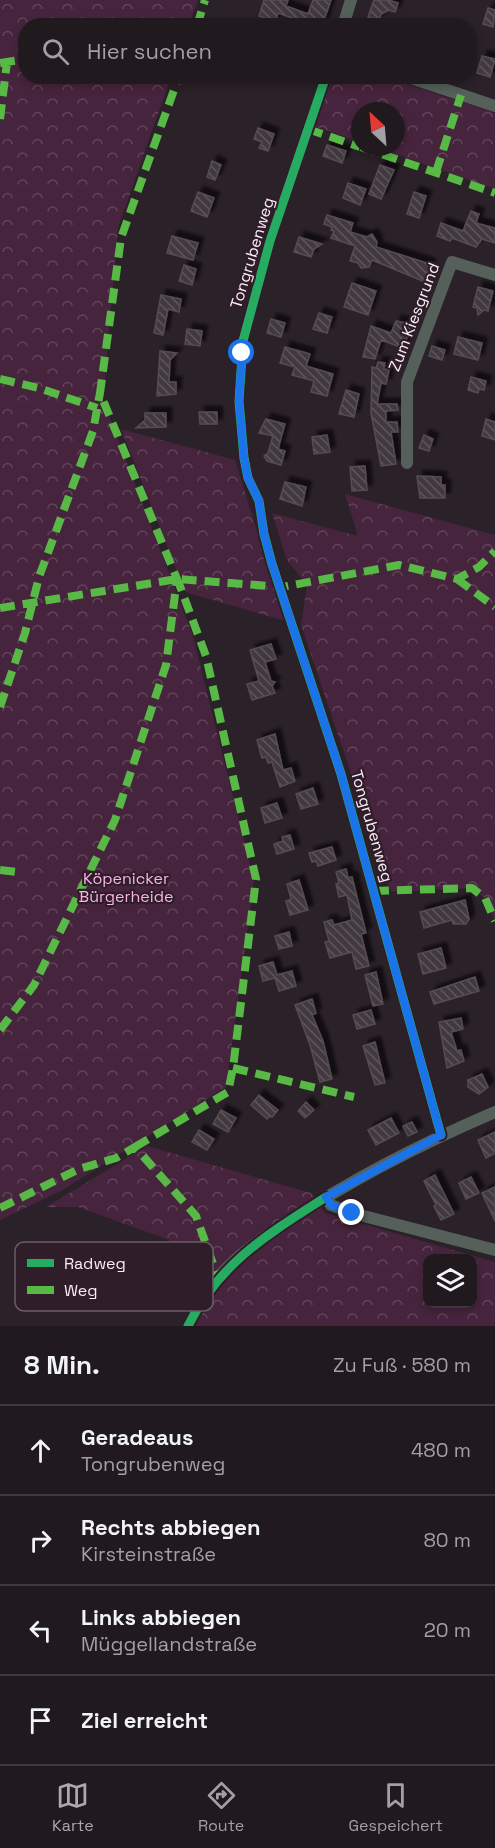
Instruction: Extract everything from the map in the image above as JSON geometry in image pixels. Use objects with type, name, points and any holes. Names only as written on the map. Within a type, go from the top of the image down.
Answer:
[{"type":"street","points":[[345,18],[351,0]]},
{"type":"street","name":"Tongrubenweg","points":[[323,84],[270,241],[246,327],[240,377],[242,436],[247,475],[259,501],[272,564],[341,774],[441,1135]]},
{"type":"street","points":[[429,84],[495,106]]},
{"type":"street","name":"Zum Kiesgrund","points":[[407,463],[407,382],[452,262],[495,275]]},
{"type":"street","points":[[213,1284],[253,1245],[326,1197],[441,1135],[495,1112]]},
{"type":"street","points":[[326,1197],[331,1205],[352,1213],[495,1250]]},
{"type":"street","points":[[188,1326],[196,1311]]},
{"type":"green space","name":"Köpenicker Bürgerheide","points":[[0,0],[198,0],[192,18],[18,18],[18,84],[169,84],[118,228],[103,400],[193,636],[254,881],[226,1087],[61,1191],[0,1220]]},
{"type":"green space","points":[[327,84],[406,84],[495,113],[495,189],[402,156],[405,156],[405,102],[351,102],[351,139],[311,125]]},
{"type":"green space","points":[[121,429],[235,460],[285,621],[185,592]]},
{"type":"green space","points":[[345,494],[495,535],[495,921],[485,898],[471,888],[391,892],[301,625],[307,585],[287,560],[272,513],[358,536]]},
{"type":"green space","points":[[147,1146],[311,1193],[325,1213],[467,1254],[423,1254],[423,1308],[477,1308],[477,1257],[495,1262],[495,1326],[195,1326],[190,1311],[213,1311],[213,1242],[170,1242],[78,1207],[46,1207]]},
{"type":"building","points":[[264,0],[288,0],[286,6],[308,14],[313,0],[331,0],[325,18],[292,18],[278,13],[276,18],[259,16]]},
{"type":"building","points":[[374,0],[398,3],[395,12],[389,10],[381,14],[380,18],[368,17]]},
{"type":"building","points":[[488,8],[495,10],[493,27],[483,24]]},
{"type":"building","points":[[482,56],[495,59],[490,77],[477,73]]},
{"type":"building","points":[[258,128],[274,134],[268,151],[259,148],[262,142],[254,139]]},
{"type":"building","points":[[327,145],[346,151],[342,163],[323,156]]},
{"type":"building","points":[[212,161],[221,165],[215,180],[207,177]]},
{"type":"building","points":[[380,165],[394,170],[381,199],[369,194]]},
{"type":"building","points":[[348,183],[366,189],[360,205],[343,198]]},
{"type":"building","points":[[198,192],[214,198],[207,217],[191,211]]},
{"type":"building","points":[[414,192],[426,196],[419,218],[407,214]]},
{"type":"building","points":[[471,211],[479,214],[476,223],[495,228],[495,243],[482,239],[476,247],[452,238],[450,241],[437,236],[441,223],[463,231]]},
{"type":"building","points":[[327,215],[353,223],[350,232],[367,237],[372,234],[377,242],[376,247],[430,264],[425,282],[372,260],[369,267],[361,268],[358,263],[350,261],[355,246],[331,238],[334,231],[331,230],[332,227],[324,224]]},
{"type":"building","points":[[172,236],[198,243],[193,260],[167,253]]},
{"type":"building","points":[[299,237],[322,244],[314,249],[311,257],[294,252]]},
{"type":"building","points":[[184,265],[196,269],[192,285],[179,281]]},
{"type":"building","points":[[352,283],[376,291],[368,315],[344,307]]},
{"type":"building","points":[[478,287],[493,291],[488,311],[484,310],[478,315],[477,308],[473,307]]},
{"type":"building","points":[[161,295],[181,299],[179,312],[168,309],[163,335],[154,333]]},
{"type":"building","points":[[319,313],[332,317],[327,333],[313,329]]},
{"type":"building","points":[[271,319],[285,323],[281,337],[267,333]]},
{"type":"building","points":[[396,321],[412,324],[403,348],[381,340],[375,359],[363,357],[371,326],[391,333]]},
{"type":"building","points":[[187,329],[202,331],[200,346],[185,344]]},
{"type":"building","points":[[458,337],[482,343],[478,360],[454,354]]},
{"type":"building","points":[[432,346],[445,350],[442,360],[429,356]]},
{"type":"building","points":[[285,347],[310,354],[306,366],[333,374],[327,396],[311,392],[314,381],[292,375],[295,367],[280,363]]},
{"type":"building","points":[[160,351],[177,353],[170,360],[169,382],[176,382],[176,394],[157,396]]},
{"type":"building","points":[[378,362],[385,363],[384,369],[389,370],[386,384],[381,383],[377,404],[397,404],[398,410],[386,411],[386,422],[397,422],[398,432],[391,432],[396,464],[381,466],[371,413],[372,367],[376,368]]},
{"type":"building","points":[[471,377],[486,381],[484,390],[479,389],[478,393],[468,390]]},
{"type":"building","points":[[346,390],[359,394],[354,417],[339,414]]},
{"type":"building","points":[[199,412],[217,412],[217,424],[200,424]]},
{"type":"building","points":[[145,413],[166,413],[166,427],[136,428],[145,420]]},
{"type":"building","points":[[266,419],[285,424],[278,449],[285,451],[281,465],[267,461],[264,456],[268,453],[273,436],[259,433]]},
{"type":"building","points":[[486,419],[495,422],[495,440],[482,436]]},
{"type":"building","points":[[327,435],[330,452],[314,454],[312,437]]},
{"type":"building","points":[[424,435],[433,439],[429,451],[419,448]]},
{"type":"building","points":[[365,466],[367,490],[352,491],[350,467]]},
{"type":"building","points":[[417,476],[441,477],[441,485],[445,485],[445,498],[420,498]]},
{"type":"building","points":[[285,482],[306,487],[302,506],[280,499]]},
{"type":"building","points":[[271,644],[276,659],[265,662],[271,681],[275,682],[272,686],[275,693],[252,700],[247,684],[259,681],[250,650]]},
{"type":"building","points":[[275,734],[283,770],[291,768],[295,781],[280,787],[272,762],[268,763],[266,757],[262,758],[257,740]]},
{"type":"building","points":[[313,788],[318,804],[301,809],[296,794]]},
{"type":"building","points":[[277,803],[282,818],[265,823],[261,808]]},
{"type":"building","points":[[290,835],[294,849],[277,854],[274,844],[283,841],[282,837]]},
{"type":"building","points":[[332,847],[336,860],[318,866],[316,861],[312,862],[309,853]]},
{"type":"building","points":[[346,869],[348,878],[352,877],[366,933],[361,934],[369,966],[356,969],[352,952],[330,958],[325,942],[329,941],[324,922],[332,920],[334,925],[352,920],[347,895],[339,897],[336,884],[339,883],[336,872]]},
{"type":"building","points":[[299,880],[308,910],[290,915],[286,901],[291,899],[287,884]]},
{"type":"building","points":[[465,900],[469,919],[466,924],[453,924],[452,920],[424,928],[420,912]]},
{"type":"building","points":[[289,932],[292,946],[279,949],[275,936]]},
{"type":"building","points":[[441,948],[446,968],[423,974],[418,954]]},
{"type":"building","points":[[273,962],[277,975],[292,971],[296,986],[279,991],[275,978],[263,981],[259,966]]},
{"type":"building","points":[[376,972],[383,1004],[373,1006],[365,975]]},
{"type":"building","points":[[475,977],[479,991],[434,1004],[430,992]]},
{"type":"building","points":[[312,999],[316,1013],[312,1015],[323,1041],[332,1079],[320,1082],[310,1045],[295,1005]]},
{"type":"building","points":[[371,1010],[375,1024],[357,1029],[353,1015]]},
{"type":"building","points":[[461,1018],[463,1029],[451,1032],[457,1051],[461,1050],[464,1061],[447,1068],[439,1022]]},
{"type":"building","points":[[375,1042],[385,1083],[375,1085],[363,1046]]},
{"type":"building","points":[[482,1074],[488,1087],[479,1094],[468,1087],[468,1080]]},
{"type":"building","points":[[259,1095],[278,1110],[272,1117],[267,1119],[251,1105]]},
{"type":"building","points":[[306,1102],[314,1110],[305,1118],[298,1111]]},
{"type":"building","points":[[221,1110],[236,1118],[228,1132],[213,1124]]},
{"type":"building","points":[[391,1118],[399,1133],[376,1145],[368,1130]]},
{"type":"building","points":[[412,1122],[417,1132],[408,1136],[403,1126]]},
{"type":"building","points":[[199,1130],[214,1139],[207,1150],[192,1142]]},
{"type":"building","points":[[495,1132],[495,1153],[486,1158],[478,1140]]},
{"type":"building","points":[[435,1175],[454,1214],[441,1220],[424,1181]]},
{"type":"building","points":[[471,1177],[479,1193],[466,1199],[459,1183]]},
{"type":"building","points":[[495,1187],[495,1221],[482,1193]]},
{"type":"marked path","points":[[199,18],[205,0]]},
{"type":"marked path","points":[[0,63],[18,60]]},
{"type":"marked path","points":[[0,119],[7,62]]},
{"type":"marked path","points":[[0,1030],[34,985],[115,820],[166,665],[177,579],[100,393],[121,238],[176,84]]},
{"type":"marked path","points":[[436,172],[461,95]]},
{"type":"marked path","points":[[308,129],[351,144]]},
{"type":"marked path","points":[[387,156],[495,193]]},
{"type":"marked path","points":[[0,379],[39,388],[97,408]]},
{"type":"marked path","points":[[0,707],[25,633],[39,577],[93,431],[100,393]]},
{"type":"marked path","points":[[0,608],[177,579],[282,587],[399,565],[457,579],[479,567],[495,551]]},
{"type":"marked path","points":[[457,579],[495,607]]},
{"type":"marked path","points":[[135,1147],[228,1092],[233,1068],[256,879],[206,656],[178,581]]},
{"type":"marked path","points":[[0,870],[18,872]]},
{"type":"marked path","points":[[374,891],[472,888],[485,898],[495,921]]},
{"type":"marked path","points":[[233,1068],[354,1097]]},
{"type":"marked path","points":[[0,1208],[79,1169],[116,1158],[135,1147],[196,1216],[205,1242]]},
{"type":"marked path","points":[[213,1264],[218,1278]]},
{"type":"cycle path","points":[[323,84],[270,241],[243,341],[239,401],[244,458],[248,478],[259,501],[272,564],[341,774],[441,1135]]},
{"type":"cycle path","points":[[213,1285],[230,1267],[265,1237],[326,1197]]},
{"type":"cycle path","points":[[188,1326],[196,1311]]},
{"type":"route","points":[[242,353],[239,401],[247,475],[259,501],[272,564],[341,774],[441,1135],[326,1197],[331,1205],[352,1213]]}]
